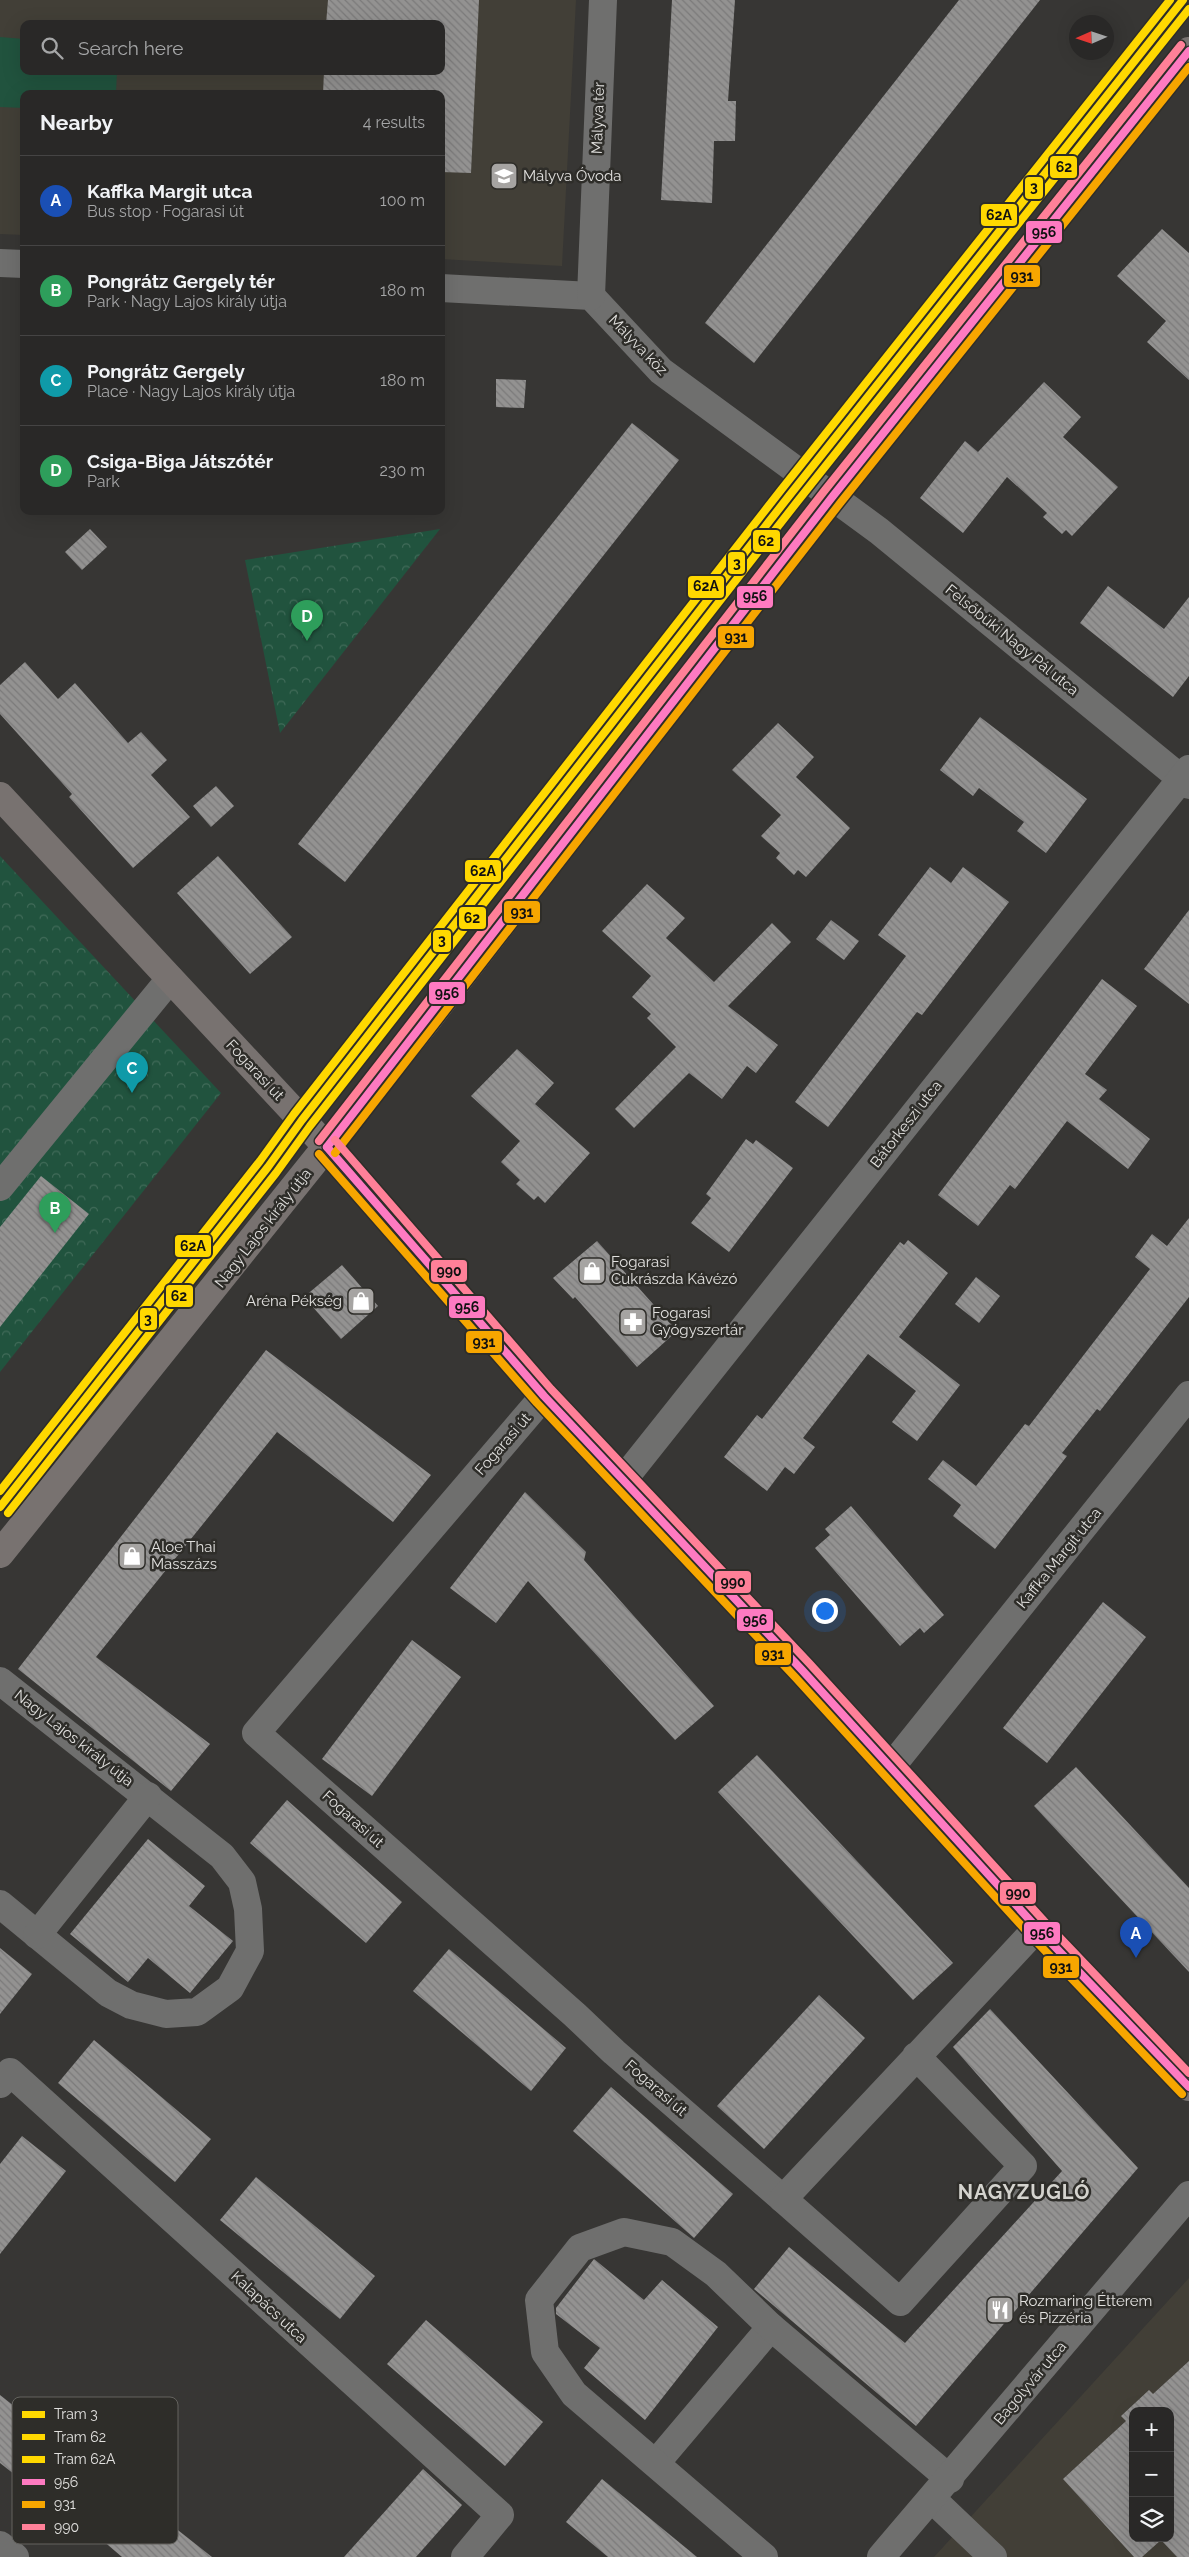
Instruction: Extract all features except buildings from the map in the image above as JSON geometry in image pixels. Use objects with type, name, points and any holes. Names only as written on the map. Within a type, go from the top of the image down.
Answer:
[{"type":"main road","name":"Nagy Lajos király útja","points":[[0,1554],[428,1021],[833,496],[1189,51]]},
{"type":"main road","name":"Fogarasi út","points":[[0,796],[327,1147],[544,1396],[802,1670],[1037,1928],[1189,2087]]},
{"type":"street","name":"Mályva tér","points":[[591,296],[603,0]]},
{"type":"street","points":[[0,263],[20,264]]},
{"type":"street","points":[[445,288],[591,296]]},
{"type":"street","name":"Mályva köz","points":[[591,296],[661,371],[833,496]]},
{"type":"street","name":"Felsőbüki Nagy Pál utca","points":[[833,496],[1186,777]]},
{"type":"street","name":"Bátorkeszi utca","points":[[623,1480],[1186,777]]},
{"type":"street","points":[[0,1187],[170,979]]},
{"type":"street","name":"Kaffka Margit utca","points":[[891,1768],[1189,1395]]},
{"type":"street","name":"Fogarasi út","points":[[544,1396],[256,1733],[574,2014],[614,2052],[900,2302],[1023,2166],[916,2056]]},
{"type":"street","name":"Nagy Lajos király útja","points":[[0,1681],[222,1856],[242,1882],[248,1909],[250,1951],[230,1988],[197,2012],[166,2014],[132,2005],[108,1993],[0,1904]]},
{"type":"street","name":"Nagy Lajos király útja","points":[[37,1935],[148,1796]]},
{"type":"street","points":[[783,2199],[1037,1928]]},
{"type":"street","name":"Kalapács utca","points":[[0,2084],[10,2072],[500,2515],[465,2557]]},
{"type":"street","name":"Bagolyvár utca","points":[[881,2557],[950,2479],[1189,2195]]},
{"type":"street","points":[[764,2557],[574,2394],[546,2352],[538,2300],[580,2248],[624,2232],[672,2242],[716,2274],[771,2328],[950,2479]]},
{"type":"street","points":[[656,2463],[771,2328]]},
{"type":"street","points":[[932,2499],[993,2557]]},
{"type":"street","points":[[0,2545],[15,2557]]},
{"type":"shaded area","name":"Mályva Óvoda","points":[[0,0],[576,0],[562,266],[445,259],[445,90],[20,90],[20,235],[0,234]]},
{"type":"shaded area","points":[[1189,2278],[1189,2557],[934,2557]]},
{"type":"green space","points":[[0,37],[20,39],[20,75],[117,75],[116,90],[20,90],[20,108],[0,107]]},
{"type":"green space","points":[[440,529],[280,733],[245,560]]},
{"type":"green space","points":[[0,856],[221,1093],[0,1372]]},
{"type":"tram line","name":"62A","points":[[0,1491],[260,1161],[294,1114],[781,490],[1170,0]]},
{"type":"tram line","name":"3","points":[[0,1507],[268,1167],[302,1120],[789,496],[1183,0]]},
{"type":"tram line","name":"62","points":[[8,1513],[276,1173],[310,1126],[797,502],[1189,9]]},
{"type":"transit line","name":"990","points":[[319,1141],[825,490],[1181,45]]},
{"type":"transit line","name":"956","points":[[327,1147],[833,496],[1189,51]]},
{"type":"transit line","name":"931","points":[[335,1153],[841,502],[1189,67]]},
{"type":"transit line","name":"990","points":[[335,1140],[551,1389],[809,1663],[1044,1921],[1189,2073]]},
{"type":"transit line","name":"956","points":[[327,1147],[544,1396],[802,1670],[1037,1928],[1189,2087]]},
{"type":"transit line","name":"931","points":[[319,1154],[537,1403],[795,1677],[1030,1935],[1182,2094]]},
{"type":"place","name":"Mályva Óvoda","points":[[504,176]]},
{"type":"place","name":"Csiga-Biga Játszótér","points":[[307,641]]},
{"type":"place","name":"Pongrátz Gergely","points":[[132,1093]]},
{"type":"place","name":"Pongrátz Gergely tér","points":[[55,1233]]},
{"type":"place","name":"Fogarasi Cukrászda Kávézó","points":[[592,1271]]},
{"type":"place","name":"Aréna Pékség","points":[[361,1301]]},
{"type":"place","name":"Fogarasi Gyógyszertár","points":[[633,1322]]},
{"type":"place","name":"Aloe Thai Masszázs","points":[[132,1556]]},
{"type":"place","name":"Kaffka Margit utca","points":[[1136,1958]]},
{"type":"place","name":"Rozmaring Étterem és Pizzéria","points":[[1000,2310]]},
{"type":"district","name":"NAGYZUGLÓ","points":[[1024,2192]]}]
